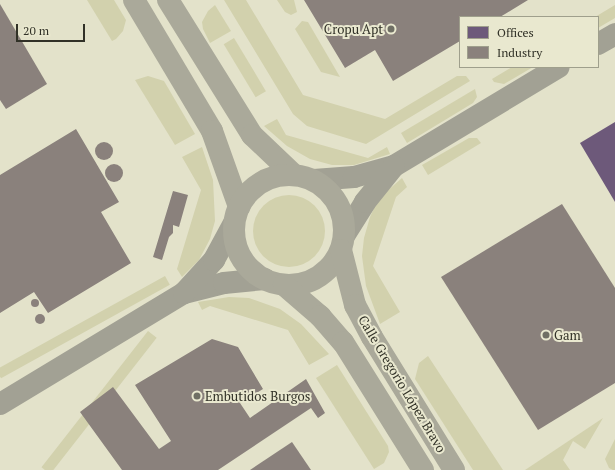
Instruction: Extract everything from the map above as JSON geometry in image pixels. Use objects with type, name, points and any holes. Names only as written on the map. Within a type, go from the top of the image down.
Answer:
[{"type":"main road","points":[[134,0],[212,131],[236,215],[238,250],[244,262],[274,282],[296,285],[318,277],[332,265],[342,243],[344,222],[338,203],[325,187],[314,180],[293,174],[282,174],[261,182],[244,197],[236,215]]},
{"type":"main road","points":[[168,0],[249,132],[264,149],[293,174]]},
{"type":"main road","name":"Calle Gregorio López Bravo","points":[[342,243],[356,305],[372,337],[454,470]]},
{"type":"main road","name":"Calle Gregorio López Bravo","points":[[274,282],[311,307],[339,337],[423,470]]},
{"type":"street","points":[[599,43],[615,34]]},
{"type":"street","points":[[314,180],[354,177],[394,166],[558,68]]},
{"type":"street","points":[[342,243],[365,202],[394,166]]},
{"type":"street","points":[[0,404],[184,292],[214,260],[236,215]]},
{"type":"street","points":[[184,292],[224,283],[274,282]]},
{"type":"shaded area","points":[[0,0],[615,0],[615,470],[0,470]]},
{"type":"shaded area","points":[[87,0],[114,0],[126,20],[123,31],[116,39],[112,41]]},
{"type":"shaded area","points":[[224,0],[246,0],[303,95],[385,119],[457,76],[466,76],[470,81],[366,144],[307,126],[293,114]]},
{"type":"shaded area","points":[[277,0],[294,0],[297,12],[291,15],[285,12]]},
{"type":"shaded area","points":[[215,5],[231,31],[210,43],[203,29],[202,22],[208,11]]},
{"type":"shaded area","points":[[615,5],[615,18],[599,27],[599,16],[597,16]]},
{"type":"shaded area","points":[[302,21],[308,22],[340,77],[321,72],[295,29]]},
{"type":"shaded area","points":[[234,38],[266,91],[256,97],[224,44]]},
{"type":"shaded area","points":[[510,68],[531,68],[504,84],[494,82],[492,79]]},
{"type":"shaded area","points":[[148,76],[164,81],[195,134],[175,145],[135,80]]},
{"type":"shaded area","points":[[475,89],[477,97],[473,103],[407,143],[401,133]]},
{"type":"shaded area","points":[[277,119],[286,135],[368,158],[387,147],[390,154],[354,165],[332,165],[310,159],[287,146],[264,126]]},
{"type":"shaded area","points":[[469,138],[477,138],[481,143],[428,175],[422,165]]},
{"type":"shaded area","points":[[202,147],[213,180],[215,221],[210,239],[199,260],[182,277],[177,269],[201,190],[182,157]]},
{"type":"shaded area","points":[[402,178],[407,187],[396,197],[373,266],[400,312],[380,324],[366,286],[362,256],[364,238],[370,217],[376,204],[386,192]]},
{"type":"shaded area","points":[[282,195],[296,195],[303,197],[315,205],[323,217],[325,231],[323,245],[315,257],[303,265],[296,267],[282,267],[275,265],[263,257],[255,245],[253,238],[253,224],[255,217],[263,205],[275,197]]},
{"type":"shaded area","points":[[165,276],[170,285],[1,378],[0,367]]},
{"type":"shaded area","points":[[229,297],[249,298],[280,309],[301,324],[329,354],[309,365],[288,330],[210,306],[202,310],[198,302]]},
{"type":"shaded area","points":[[148,331],[157,338],[53,470],[45,470],[41,467]]},
{"type":"shaded area","points":[[428,356],[503,470],[473,470],[415,379],[419,363]]},
{"type":"shaded area","points":[[337,365],[388,446],[389,452],[384,463],[374,469],[316,378]]},
{"type":"shaded area","points":[[603,418],[585,449],[573,441],[563,460],[570,470],[525,470]]},
{"type":"shaded area","points":[[615,439],[615,470],[613,470],[609,468],[605,459]]},
{"type":"building: Offices","points":[[615,122],[615,202],[580,143]]},
{"type":"building: Industry","name":"Cropu Apt","points":[[304,0],[528,0],[502,16],[459,16],[459,42],[393,81],[375,50],[345,68]]},
{"type":"building: Industry","points":[[0,4],[47,84],[6,109],[0,100]]},
{"type":"building: Industry","points":[[76,129],[119,202],[101,212],[131,263],[48,313],[34,292],[0,313],[0,175]]},
{"type":"building: Industry","points":[[100,142],[108,142],[113,147],[111,158],[108,160],[100,160],[95,155],[95,147]]},
{"type":"building: Industry","points":[[114,164],[120,167],[123,173],[120,179],[114,182],[108,179],[105,173],[108,167]]},
{"type":"building: Industry","points":[[173,191],[188,195],[179,227],[173,225],[173,233],[169,237],[162,260],[153,257]]},
{"type":"building: Industry","name":"Gam","points":[[562,204],[615,288],[615,383],[538,430],[441,277]]},
{"type":"building: Industry","points":[[33,299],[37,299],[39,303],[37,307],[33,307],[31,305],[31,301]]},
{"type":"building: Industry","points":[[38,314],[42,314],[44,315],[44,323],[38,324],[35,321],[35,317]]},
{"type":"building: Industry","points":[[212,339],[238,347],[263,389],[240,403],[250,418],[306,379],[325,413],[318,418],[311,408],[218,470],[122,470],[80,412],[113,387],[159,449],[171,441],[135,385]]},
{"type":"building: Industry","points":[[292,442],[311,470],[250,470]]},
{"type":"place","name":"Cropu Apt","points":[[391,29]]},
{"type":"place","name":"Gam","points":[[546,335]]},
{"type":"place","name":"Embutidos Burgos","points":[[197,396]]}]
